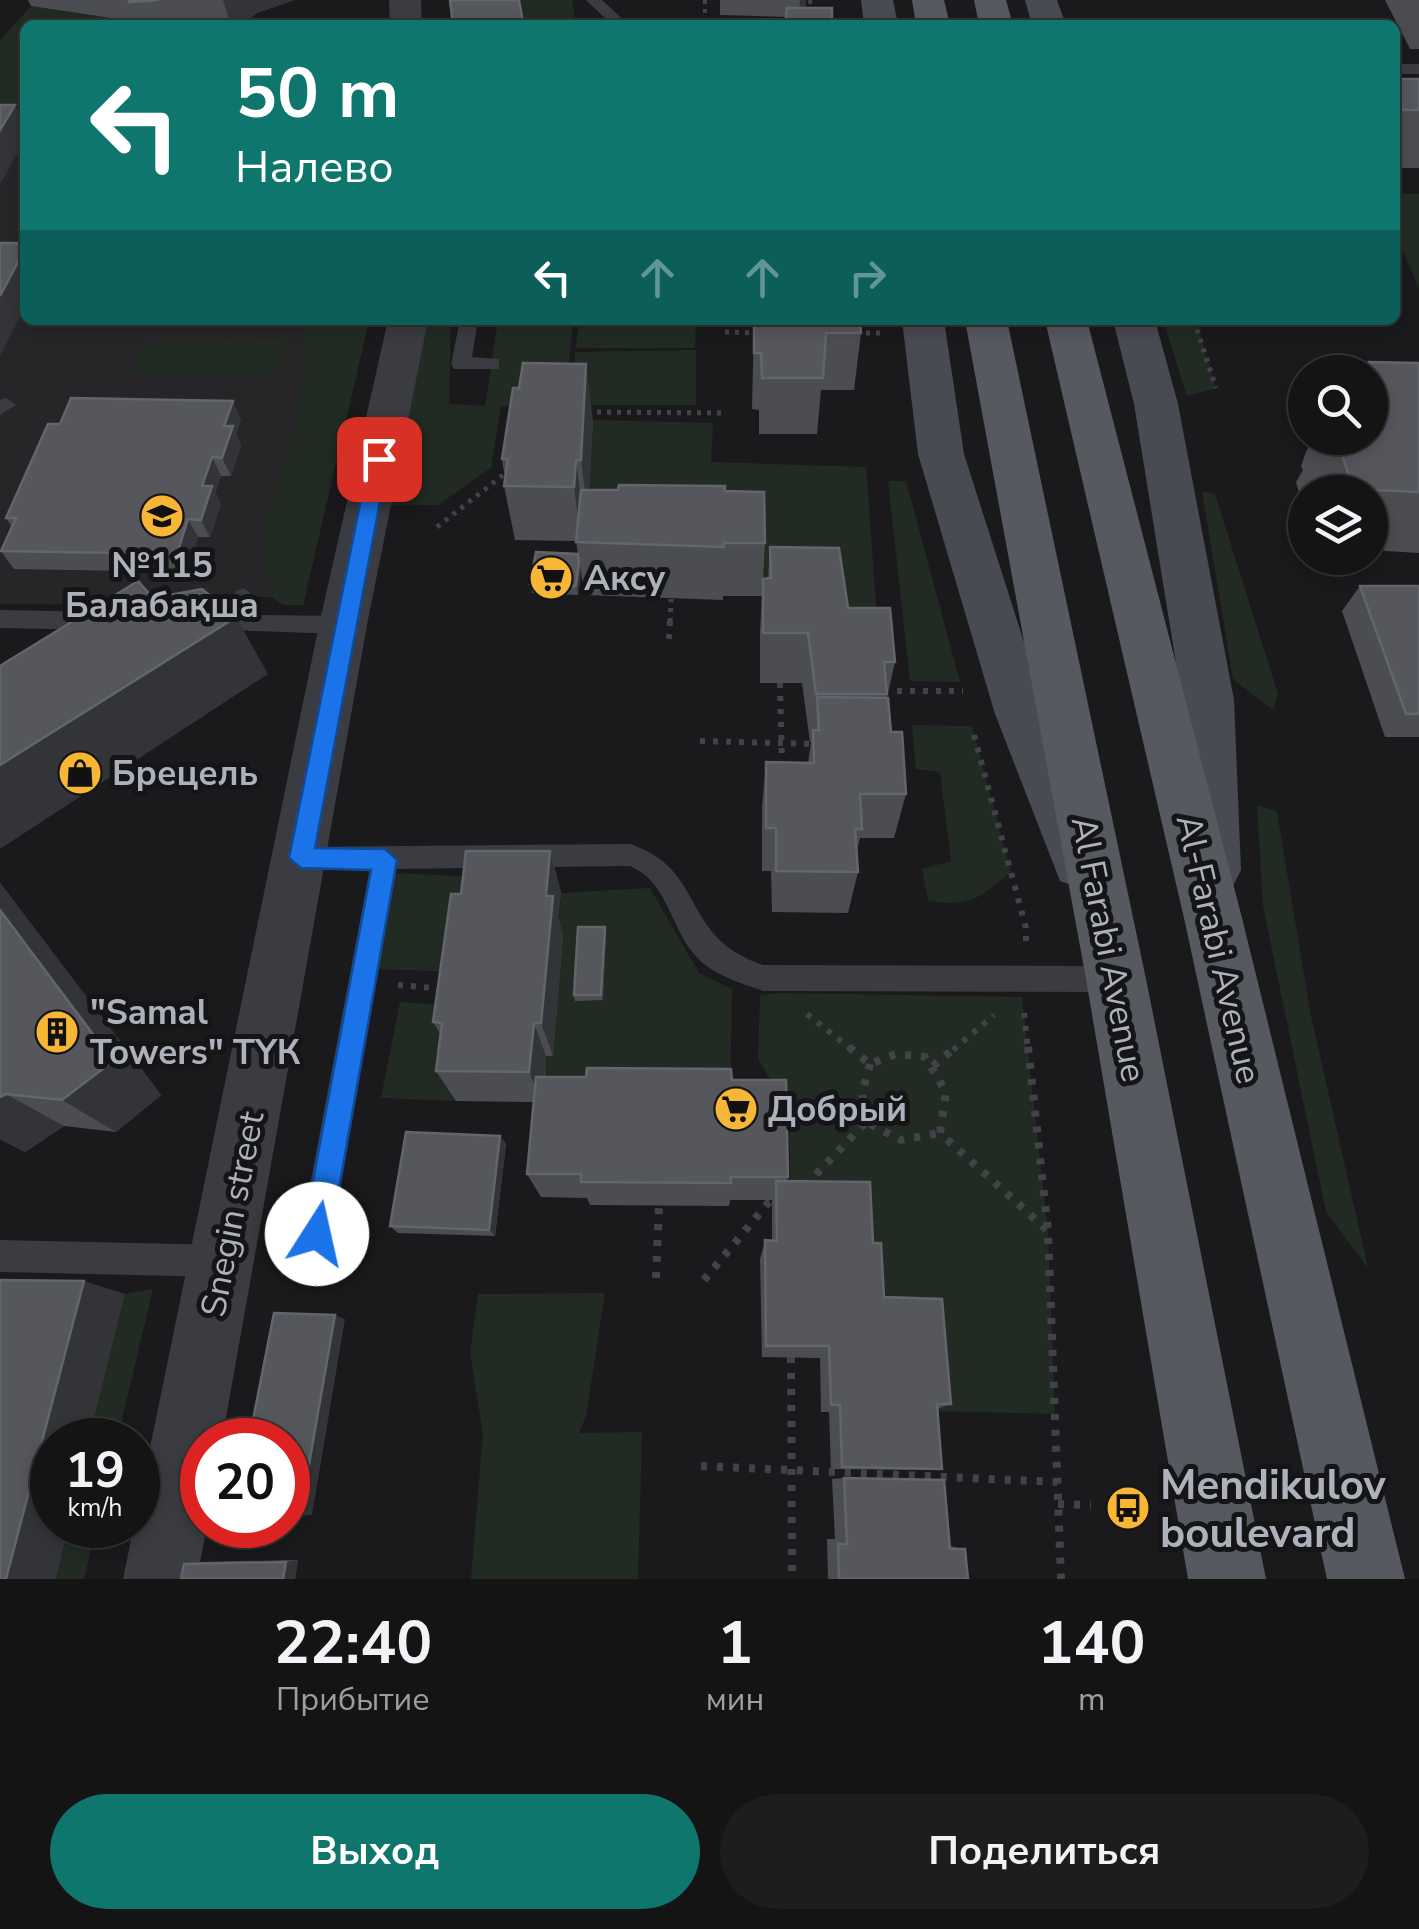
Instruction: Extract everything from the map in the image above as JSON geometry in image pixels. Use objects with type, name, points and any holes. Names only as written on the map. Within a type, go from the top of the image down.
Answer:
[{"type":"main road","name":"Al Farabi Avenue","points":[[987,325],[1111,954],[1227,1579]]},
{"type":"main road","name":"Al-Farabi Avenue","points":[[1067,325],[1213,918],[1366,1579]]},
{"type":"main road","points":[[1135,325],[1156,404],[1208,700],[1213,918]]},
{"type":"main road","points":[[904,327],[1020,714],[1111,954]]},
{"type":"street","name":"Snegin street","points":[[160,1579],[343,625],[407,325]]},
{"type":"lane","points":[[593,0],[615,20]]},
{"type":"lane","points":[[468,325],[460,364],[492,364]]},
{"type":"lane","points":[[236,623],[244,597]]},
{"type":"lane","points":[[0,619],[138,622]]},
{"type":"lane","points":[[177,622],[343,625]]},
{"type":"lane","points":[[301,858],[630,855],[648,859],[660,867],[702,944],[728,966],[763,978],[1111,954]]},
{"type":"lane","points":[[310,1264],[385,860]]},
{"type":"lane","points":[[0,1256],[223,1261]]},
{"type":"path","points":[[1196,325],[1216,388]]},
{"type":"path","points":[[846,333],[904,327]]},
{"type":"path","points":[[725,332],[769,333]]},
{"type":"path","points":[[573,412],[726,413]]},
{"type":"path","points":[[506,478],[508,461]]},
{"type":"path","points":[[437,526],[506,478],[518,478]]},
{"type":"path","points":[[669,638],[671,599]]},
{"type":"path","points":[[780,683],[783,775]]},
{"type":"path","points":[[897,692],[962,692]]},
{"type":"path","points":[[700,741],[822,744]]},
{"type":"path","points":[[763,978],[870,1064]]},
{"type":"path","points":[[362,983],[461,990]]},
{"type":"path","points":[[933,1066],[1007,1004]]},
{"type":"path","points":[[896,1054],[926,1057],[944,1078],[950,1108],[940,1133],[916,1144],[886,1138],[866,1122],[862,1093],[870,1064],[896,1054]]},
{"type":"path","points":[[704,1280],[769,1202],[791,1202],[866,1122]]},
{"type":"path","points":[[940,1133],[1048,1231]]},
{"type":"path","points":[[656,1278],[659,1206]]},
{"type":"path","points":[[791,1358],[792,1579]]},
{"type":"path","points":[[701,1466],[1058,1482]]},
{"type":"path","points":[[1058,1504],[1091,1505]]},
{"type":"shaded area","points":[[518,0],[572,0],[575,20],[521,20]]},
{"type":"shaded area","points":[[31,6],[121,20],[20,20],[20,123],[0,123],[0,40]]},
{"type":"shaded area","name":"№115 Балабақша","points":[[0,123],[20,123],[20,325],[368,325],[303,605],[283,605],[272,597],[223,597],[203,606],[0,604]]},
{"type":"shaded area","points":[[1400,193],[1419,194],[1419,288],[1400,245]]},
{"type":"shaded area","points":[[304,325],[368,325],[303,605],[283,605],[272,597],[260,541],[299,416]]},
{"type":"shaded area","points":[[416,325],[451,325],[449,404],[485,406],[497,325],[573,325],[565,406],[501,406],[491,468],[438,505],[381,506]]},
{"type":"shaded area","points":[[578,325],[696,325],[695,348],[576,348]]},
{"type":"shaded area","points":[[1165,325],[1197,325],[1216,388],[1187,396]]},
{"type":"shaded area","points":[[289,340],[280,373],[132,374],[144,341]]},
{"type":"shaded area","points":[[696,350],[696,405],[571,405],[575,352]]},
{"type":"shaded area","points":[[593,420],[713,423],[711,462],[866,467],[880,659],[762,596],[588,514]]},
{"type":"shaded area","points":[[888,481],[906,481],[960,682],[910,681]]},
{"type":"shaded area","points":[[1202,491],[1215,494],[1278,694],[1273,710],[1233,679]]},
{"type":"shaded area","points":[[912,725],[972,726],[1011,872],[965,902],[928,901],[922,869],[951,861],[940,772],[916,769]]},
{"type":"shaded area","points":[[1257,805],[1277,812],[1311,1016],[1368,1268],[1326,1212],[1263,906]]},
{"type":"shaded area","points":[[394,873],[479,877],[464,972],[373,969]]},
{"type":"shaded area","points":[[650,888],[699,973],[732,989],[730,1100],[542,1102],[546,1056],[553,1056],[563,936],[557,936],[561,893]]},
{"type":"shaded area","points":[[760,995],[1022,997],[1048,1231],[1055,1414],[931,1411],[870,1312],[791,1202],[789,1110],[758,1059]]},
{"type":"shaded area","points":[[400,1002],[459,1006],[461,1056],[456,1101],[381,1098]]},
{"type":"shaded area","points":[[153,1289],[122,1418],[94,1418],[125,1294]]},
{"type":"shaded area","points":[[605,1293],[586,1416],[579,1433],[642,1432],[638,1579],[471,1579],[483,1434],[470,1353],[478,1294]]},
{"type":"shaded area","points":[[63,1548],[91,1548],[84,1579],[56,1579]]},
{"type":"building","points":[[450,0],[519,0],[522,20],[452,20]]},
{"type":"building","points":[[787,8],[832,8],[832,20],[786,20]]},
{"type":"building","points":[[1400,79],[1419,79],[1419,110],[1402,110]]},
{"type":"building","points":[[0,105],[15,105],[0,130]]},
{"type":"building","points":[[0,243],[20,243],[20,258],[0,296]]},
{"type":"building","points":[[754,325],[860,325],[861,333],[826,333],[823,378],[762,378],[761,353],[754,353]]},
{"type":"building","points":[[1388,362],[1419,363],[1419,492],[1388,491],[1388,475],[1349,475],[1342,455],[1388,455]]},
{"type":"building","points":[[523,363],[586,364],[581,460],[576,460],[574,487],[504,486],[508,459],[502,459],[513,388],[519,388]]},
{"type":"building","points":[[71,398],[233,401],[224,426],[233,426],[222,458],[212,457],[202,486],[212,486],[201,520],[188,519],[177,554],[1,551],[16,518],[6,518],[48,424],[60,424]]},
{"type":"building","points":[[619,485],[725,486],[725,491],[764,492],[765,543],[724,543],[724,547],[576,542],[581,490],[618,490]]},
{"type":"building","points":[[770,547],[839,548],[848,608],[890,608],[895,662],[884,662],[887,694],[816,694],[808,633],[763,633],[763,579],[771,578]]},
{"type":"building","points":[[536,552],[578,554],[576,586],[530,584]]},
{"type":"building","points":[[138,581],[153,598],[202,589],[236,617],[0,765],[0,666]]},
{"type":"building","points":[[1360,586],[1419,586],[1419,714],[1406,714]]},
{"type":"building","points":[[817,697],[888,698],[891,732],[902,732],[906,794],[860,794],[862,829],[855,829],[858,872],[776,871],[776,828],[766,828],[766,762],[814,763],[813,730],[819,730]]},
{"type":"building","points":[[466,851],[550,851],[546,896],[553,896],[541,1023],[534,1023],[529,1072],[436,1071],[442,1023],[433,1022],[451,894],[461,894]]},
{"type":"building","points":[[0,910],[113,1061],[62,1100],[6,1094],[0,1097]]},
{"type":"building","points":[[578,927],[605,927],[601,995],[574,995]]},
{"type":"building","points":[[587,1068],[731,1069],[732,1080],[786,1080],[788,1177],[731,1177],[731,1183],[581,1182],[581,1174],[527,1174],[536,1077],[586,1077]]},
{"type":"building","points":[[406,1132],[500,1136],[489,1230],[390,1226]]},
{"type":"building","points":[[776,1181],[870,1182],[873,1243],[881,1243],[884,1297],[942,1299],[951,1404],[937,1404],[942,1469],[842,1467],[840,1405],[831,1405],[829,1346],[766,1346],[765,1240],[777,1241]]},
{"type":"building","points":[[0,1280],[84,1281],[48,1418],[30,1418],[30,1487],[6,1579],[0,1579]]},
{"type":"building","points":[[274,1313],[335,1315],[310,1459],[310,1418],[253,1418]]},
{"type":"building","points":[[844,1478],[944,1480],[950,1549],[965,1549],[968,1579],[839,1579],[838,1544],[847,1544]]},
{"type":"building","points":[[286,1562],[283,1579],[181,1579],[184,1564]]},
{"type":"place","name":"№115 Балабақша","points":[[162,516]]},
{"type":"place","name":"Аксу","points":[[551,578]]},
{"type":"place","name":"Брецель","points":[[80,773]]},
{"type":"place","name":"\"Samal Towers\" ТҮК","points":[[57,1032]]},
{"type":"place","name":"Добрый","points":[[736,1109]]},
{"type":"place","name":"Mendikulov boulevard","points":[[1128,1508]]},
{"type":"route","points":[[317,1234],[385,860],[301,858],[343,625],[379,459]]}]
